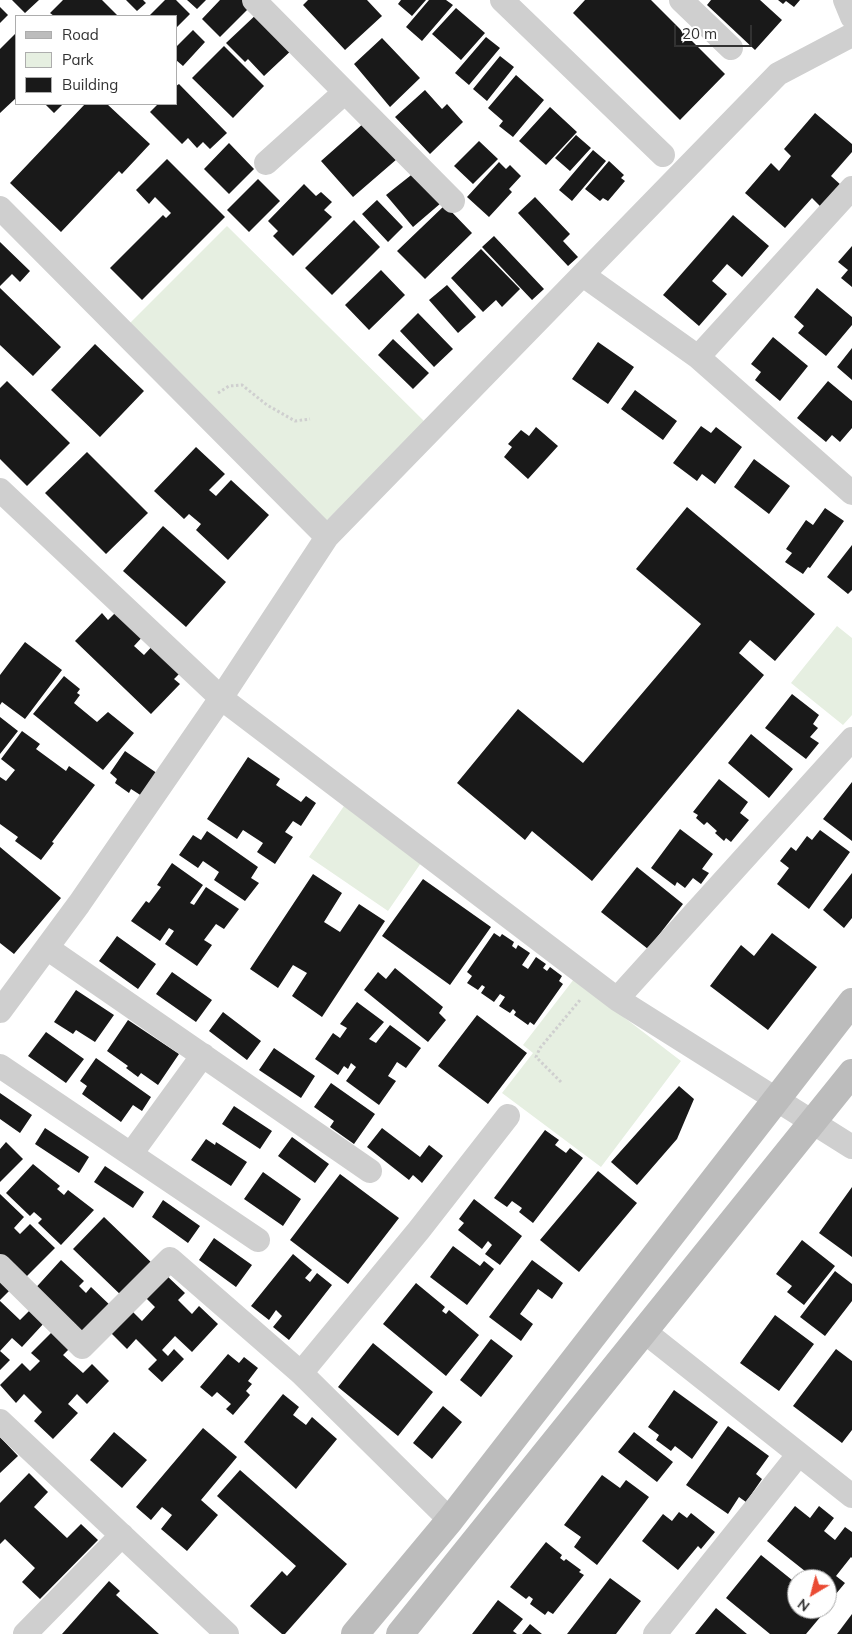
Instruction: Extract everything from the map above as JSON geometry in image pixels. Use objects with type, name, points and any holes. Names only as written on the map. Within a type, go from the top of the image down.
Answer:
[{"type":"street","points":[[254,0],[453,200]]},
{"type":"street","points":[[502,0],[663,155]]},
{"type":"street","points":[[681,0],[731,48]]},
{"type":"street","points":[[845,0],[852,16]]},
{"type":"street","points":[[0,1011],[47,948],[221,698],[328,537],[778,74],[852,35]]},
{"type":"street","points":[[266,163],[345,92]]},
{"type":"street","points":[[698,357],[852,188]]},
{"type":"street","points":[[0,208],[328,537]]},
{"type":"street","points":[[583,275],[698,357],[848,480]]},
{"type":"street","points":[[0,490],[221,698],[617,999],[852,1147]]},
{"type":"street","points":[[617,999],[852,739]]},
{"type":"street","points":[[47,948],[370,1171]]},
{"type":"street","points":[[355,1634],[450,1520],[852,1002]]},
{"type":"street","points":[[131,1154],[203,1055]]},
{"type":"street","points":[[0,1066],[258,1240]]},
{"type":"street","points":[[400,1634],[852,1073]]},
{"type":"street","points":[[301,1373],[419,1230],[508,1116]]},
{"type":"street","points":[[0,1266],[82,1347],[170,1259],[301,1373],[450,1520]]},
{"type":"street","points":[[645,1332],[852,1496]]},
{"type":"street","points":[[0,1421],[227,1634]]},
{"type":"street","points":[[655,1634],[799,1454]]},
{"type":"street","points":[[25,1634],[122,1535]]},
{"type":"path","points":[[213,396],[228,386],[242,385],[267,405],[295,421],[310,419]]},
{"type":"path","points":[[561,1082],[536,1057],[540,1048],[582,998]]},
{"type":"green space","points":[[227,226],[425,422],[326,521],[128,325]]},
{"type":"green space","points":[[837,626],[852,638],[852,715],[843,725],[791,683]]},
{"type":"green space","points":[[344,806],[423,860],[388,911],[309,857]]},
{"type":"green space","points":[[574,979],[681,1061],[601,1167],[502,1093],[533,1053],[523,1045]]},
{"type":"building","points":[[12,0],[39,0],[25,13]]},
{"type":"building","points":[[63,0],[102,0],[117,15],[53,15],[50,13]]},
{"type":"building","points":[[126,0],[143,0],[146,3],[137,11]]},
{"type":"building","points":[[165,0],[176,0],[190,14],[178,26],[178,15],[150,15]]},
{"type":"building","points":[[187,0],[206,0],[197,9]]},
{"type":"building","points":[[220,0],[246,0],[252,5],[220,37],[202,19]]},
{"type":"building","points":[[308,0],[367,0],[382,16],[345,50],[303,5]]},
{"type":"building","points":[[401,0],[426,0],[412,16],[398,4]]},
{"type":"building","points":[[429,0],[446,0],[453,5],[422,41],[406,27]]},
{"type":"building","points":[[585,0],[651,0],[725,74],[680,120],[573,13]]},
{"type":"building","points":[[711,0],[760,0],[782,20],[755,50],[707,5]]},
{"type":"building","points":[[778,0],[800,0],[794,7],[786,1],[783,4]]},
{"type":"building","points":[[0,7],[8,15],[0,23]]},
{"type":"building","points":[[456,8],[485,33],[461,60],[432,34]]},
{"type":"building","points":[[260,11],[295,47],[264,76],[248,59],[245,62],[226,43]]},
{"type":"building","points":[[193,30],[205,42],[183,66],[178,62],[178,45]]},
{"type":"building","points":[[15,34],[15,99],[0,113],[0,49]]},
{"type":"building","points":[[486,37],[500,48],[469,85],[455,73]]},
{"type":"building","points":[[382,38],[420,78],[390,107],[354,64]]},
{"type":"building","points":[[224,46],[264,86],[233,118],[192,78]]},
{"type":"building","points":[[500,56],[514,67],[487,101],[473,89]]},
{"type":"building","points":[[516,75],[544,100],[513,137],[499,126],[503,121],[488,108]]},
{"type":"building","points":[[178,85],[227,133],[210,149],[203,142],[197,148],[188,138],[182,144],[150,112],[157,105],[178,105]]},
{"type":"building","points":[[425,90],[442,109],[447,104],[463,122],[430,154],[395,117]]},
{"type":"building","points":[[46,105],[62,105],[54,113]]},
{"type":"building","points":[[84,105],[108,105],[150,144],[122,174],[119,171],[61,232],[10,183]]},
{"type":"building","points":[[550,107],[577,132],[546,165],[519,141]]},
{"type":"building","points":[[815,113],[852,144],[852,152],[831,176],[842,186],[822,208],[812,198],[785,228],[745,193],[771,163],[779,171],[791,156],[784,149]]},
{"type":"building","points":[[365,122],[397,159],[353,197],[321,161]]},
{"type":"building","points":[[576,135],[591,148],[570,171],[555,158]]},
{"type":"building","points":[[479,141],[498,159],[473,184],[454,166]]},
{"type":"building","points":[[229,143],[254,169],[229,194],[204,169]]},
{"type":"building","points":[[593,150],[606,161],[572,201],[559,190]]},
{"type":"building","points":[[167,159],[225,217],[142,300],[110,268],[163,215],[166,218],[171,213],[155,197],[149,204],[136,190]]},
{"type":"building","points":[[609,161],[624,175],[621,178],[625,181],[608,201],[603,198],[600,201],[585,189]]},
{"type":"building","points":[[499,162],[506,169],[510,165],[521,176],[509,189],[512,192],[489,217],[467,197]]},
{"type":"building","points":[[415,172],[441,203],[413,227],[386,195]]},
{"type":"building","points":[[258,179],[280,201],[249,232],[227,210]]},
{"type":"building","points":[[304,184],[316,196],[321,192],[332,202],[324,210],[332,217],[293,256],[273,236],[278,231],[268,221]]},
{"type":"building","points":[[535,197],[570,234],[563,241],[578,257],[568,266],[518,213]]},
{"type":"building","points":[[377,200],[403,227],[388,242],[362,214]]},
{"type":"building","points":[[445,205],[472,233],[425,279],[397,251]]},
{"type":"building","points":[[733,215],[769,246],[742,277],[727,264],[712,281],[727,294],[699,326],[663,295]]},
{"type":"building","points":[[354,220],[380,247],[332,295],[305,268]]},
{"type":"building","points":[[494,236],[544,289],[532,300],[482,247]]},
{"type":"building","points":[[0,242],[30,271],[20,282],[12,274],[0,286]]},
{"type":"building","points":[[852,246],[852,287],[841,278],[848,270],[838,262]]},
{"type":"building","points":[[481,249],[520,289],[502,307],[496,300],[483,312],[451,278]]},
{"type":"building","points":[[381,270],[405,295],[369,330],[345,305]]},
{"type":"building","points":[[447,285],[476,317],[458,333],[429,300]]},
{"type":"building","points":[[0,288],[61,347],[33,376],[0,345]]},
{"type":"building","points":[[817,288],[852,317],[852,325],[826,356],[798,333],[804,326],[794,317]]},
{"type":"building","points":[[418,313],[453,349],[434,367],[400,331]]},
{"type":"building","points":[[773,337],[808,366],[780,401],[755,380],[761,372],[751,364]]},
{"type":"building","points":[[393,339],[429,373],[413,389],[378,355]]},
{"type":"building","points":[[598,342],[634,367],[608,404],[572,379]]},
{"type":"building","points":[[95,344],[144,391],[100,437],[51,390]]},
{"type":"building","points":[[852,348],[852,380],[837,367]]},
{"type":"building","points":[[7,381],[70,443],[27,486],[0,459],[0,388]]},
{"type":"building","points":[[828,381],[852,401],[852,428],[840,442],[832,435],[826,442],[797,418]]},
{"type":"building","points":[[635,390],[677,421],[663,440],[621,409]]},
{"type":"building","points":[[701,426],[711,433],[716,427],[742,447],[715,484],[702,474],[697,481],[673,463]]},
{"type":"building","points":[[536,427],[558,446],[528,479],[504,457],[512,447],[508,444],[521,430],[529,436]]},
{"type":"building","points":[[196,447],[225,474],[209,490],[216,496],[231,480],[269,515],[228,560],[196,530],[201,524],[189,514],[184,519],[154,491]]},
{"type":"building","points":[[87,452],[148,513],[106,554],[45,493]]},
{"type":"building","points":[[754,459],[790,486],[769,514],[734,487]]},
{"type":"building","points":[[687,507],[815,614],[775,661],[750,640],[739,653],[764,675],[592,881],[532,831],[525,840],[457,783],[518,709],[583,763],[701,624],[636,569]]},
{"type":"building","points":[[825,508],[844,521],[810,568],[808,567],[803,574],[785,562],[792,553],[786,549],[806,520],[813,525]]},
{"type":"building","points":[[163,526],[226,582],[186,627],[123,571]]},
{"type":"building","points":[[852,545],[852,590],[848,594],[827,577]]},
{"type":"building","points":[[120,608],[146,633],[134,646],[144,655],[156,642],[184,669],[174,679],[180,684],[151,714],[75,641],[102,613],[108,620]]},
{"type":"building","points":[[25,642],[62,670],[25,719],[2,702],[0,705],[0,675]]},
{"type":"building","points":[[64,676],[80,689],[77,693],[80,695],[74,703],[97,722],[108,712],[134,733],[103,770],[33,714]]},
{"type":"building","points":[[792,694],[819,715],[813,724],[818,728],[810,737],[819,743],[806,759],[765,728]]},
{"type":"building","points":[[0,717],[18,731],[0,754]]},
{"type":"building","points":[[22,731],[40,744],[36,749],[66,771],[69,766],[95,785],[52,842],[54,843],[41,860],[15,841],[18,837],[0,824],[0,777],[6,781],[15,770],[1,759]]},
{"type":"building","points":[[751,734],[793,769],[769,798],[728,763]]},
{"type":"building","points":[[125,751],[161,776],[145,798],[131,789],[129,793],[115,783],[117,779],[110,773]]},
{"type":"building","points":[[248,757],[280,779],[276,785],[301,802],[306,796],[316,803],[301,826],[293,821],[285,832],[293,837],[275,864],[257,852],[263,843],[243,830],[237,839],[207,819]]},
{"type":"building","points":[[719,779],[748,802],[740,813],[749,820],[731,842],[726,838],[724,841],[715,833],[717,831],[707,822],[704,825],[696,818],[698,815],[693,812]]},
{"type":"building","points":[[852,782],[852,841],[823,819]]},
{"type":"building","points":[[680,829],[713,854],[702,869],[709,873],[701,884],[693,878],[685,888],[677,882],[675,886],[651,868]]},
{"type":"building","points":[[820,830],[850,852],[809,909],[777,884],[789,868],[780,861],[791,847],[796,851],[807,836],[812,840]]},
{"type":"building","points":[[207,831],[258,867],[251,878],[259,883],[245,901],[214,880],[219,872],[203,861],[198,868],[179,855],[193,835],[201,840]]},
{"type":"building","points":[[0,847],[61,898],[14,954],[0,943]]},
{"type":"building","points":[[172,863],[203,885],[190,903],[194,905],[206,887],[239,909],[224,929],[216,924],[204,940],[212,945],[197,966],[165,944],[174,931],[169,928],[160,941],[131,921],[146,901],[149,903],[161,887],[157,885]]},
{"type":"building","points":[[637,867],[683,904],[648,949],[601,912]]},
{"type":"building","points":[[852,873],[852,918],[844,928],[823,910]]},
{"type":"building","points":[[313,874],[342,893],[324,922],[340,932],[359,904],[385,921],[322,1017],[292,996],[307,973],[293,965],[278,988],[250,969]]},
{"type":"building","points":[[423,879],[491,927],[450,985],[382,936]]},
{"type":"building","points":[[494,933],[500,937],[502,934],[514,942],[512,946],[516,949],[518,945],[530,953],[522,965],[528,969],[536,957],[546,964],[543,968],[547,971],[550,967],[562,976],[559,981],[563,984],[534,1025],[530,1022],[528,1025],[514,1015],[516,1012],[513,1009],[510,1013],[499,1006],[505,997],[500,994],[494,1002],[481,993],[485,987],[482,985],[478,990],[467,983],[472,976],[467,972]]},
{"type":"building","points":[[772,933],[817,967],[768,1030],[710,986],[741,945],[754,956]]},
{"type":"building","points":[[117,936],[156,964],[138,989],[99,961]]},
{"type":"building","points":[[395,968],[443,1007],[439,1013],[446,1020],[428,1042],[364,990],[378,972],[386,979]]},
{"type":"building","points":[[172,972],[212,1000],[196,1022],[156,994]]},
{"type":"building","points":[[76,990],[114,1015],[95,1042],[76,1030],[73,1034],[54,1022]]},
{"type":"building","points":[[357,1002],[384,1022],[369,1039],[376,1043],[390,1025],[421,1048],[406,1068],[397,1062],[388,1076],[396,1081],[379,1105],[346,1081],[356,1067],[351,1063],[348,1069],[344,1066],[338,1075],[315,1059],[333,1033],[340,1038],[347,1028],[340,1024]]},
{"type":"building","points":[[223,1012],[261,1041],[247,1060],[209,1031]]},
{"type":"building","points":[[477,1015],[527,1053],[488,1104],[438,1066]]},
{"type":"building","points":[[128,1020],[179,1054],[158,1085],[141,1073],[138,1077],[126,1068],[128,1066],[107,1051]]},
{"type":"building","points":[[46,1032],[84,1059],[66,1083],[28,1056]]},
{"type":"building","points":[[274,1048],[315,1076],[301,1098],[259,1070]]},
{"type":"building","points":[[96,1058],[151,1097],[142,1111],[133,1105],[121,1122],[82,1094],[87,1086],[80,1081]]},
{"type":"building","points":[[331,1083],[375,1114],[354,1144],[330,1127],[334,1121],[314,1107]]},
{"type":"building","points":[[679,1086],[694,1099],[677,1139],[637,1185],[611,1162]]},
{"type":"building","points":[[0,1093],[32,1115],[20,1133],[0,1119]]},
{"type":"building","points":[[234,1106],[272,1131],[260,1149],[222,1124]]},
{"type":"building","points":[[45,1128],[89,1157],[79,1173],[35,1144]]},
{"type":"building","points":[[382,1128],[420,1157],[429,1145],[443,1156],[422,1183],[413,1175],[409,1180],[367,1147]]},
{"type":"building","points":[[545,1130],[559,1140],[555,1145],[566,1153],[570,1148],[583,1158],[533,1223],[519,1212],[522,1208],[512,1201],[507,1207],[494,1198]]},
{"type":"building","points":[[292,1137],[329,1164],[315,1183],[278,1156]]},
{"type":"building","points":[[206,1139],[215,1145],[216,1142],[247,1162],[231,1186],[191,1160]]},
{"type":"building","points":[[6,1142],[23,1159],[0,1182],[0,1149]]},
{"type":"building","points":[[33,1164],[60,1186],[57,1189],[64,1195],[68,1190],[94,1210],[61,1245],[38,1223],[42,1219],[34,1212],[30,1216],[6,1193]]},
{"type":"building","points":[[105,1166],[144,1192],[133,1208],[94,1182]]},
{"type":"building","points":[[598,1171],[637,1203],[579,1272],[540,1240]]},
{"type":"building","points":[[263,1172],[301,1199],[283,1226],[244,1199]]},
{"type":"building","points":[[340,1174],[399,1218],[348,1284],[290,1240]]},
{"type":"building","points":[[852,1187],[852,1257],[819,1233]]},
{"type":"building","points":[[0,1194],[24,1217],[14,1228],[20,1234],[30,1224],[55,1248],[22,1281],[0,1259]]},
{"type":"building","points":[[474,1199],[522,1236],[500,1265],[485,1254],[492,1245],[488,1241],[482,1249],[458,1230],[464,1223],[459,1219]]},
{"type":"building","points":[[163,1200],[200,1226],[188,1243],[152,1217]]},
{"type":"building","points":[[104,1217],[155,1266],[124,1298],[73,1249]]},
{"type":"building","points":[[214,1238],[252,1265],[236,1287],[199,1260]]},
{"type":"building","points":[[802,1240],[835,1266],[804,1305],[787,1292],[792,1286],[776,1274]]},
{"type":"building","points":[[453,1246],[480,1266],[484,1261],[494,1269],[467,1305],[430,1277]]},
{"type":"building","points":[[293,1254],[312,1270],[305,1278],[310,1282],[317,1273],[332,1285],[289,1340],[273,1327],[282,1316],[276,1310],[269,1320],[251,1306]]},
{"type":"building","points":[[61,1260],[84,1281],[79,1286],[86,1293],[91,1287],[113,1308],[82,1341],[31,1293]]},
{"type":"building","points":[[532,1260],[563,1283],[552,1299],[538,1289],[520,1314],[533,1324],[521,1341],[489,1317]]},
{"type":"building","points":[[835,1271],[852,1284],[852,1301],[825,1336],[800,1317]]},
{"type":"building","points":[[166,1275],[185,1293],[178,1300],[192,1314],[199,1306],[218,1324],[192,1352],[175,1336],[162,1350],[168,1356],[174,1349],[184,1359],[162,1382],[148,1369],[157,1360],[136,1339],[127,1349],[111,1333],[132,1311],[142,1321],[155,1307],[145,1297]]},
{"type":"building","points":[[0,1280],[10,1290],[0,1300]]},
{"type":"building","points":[[416,1283],[445,1307],[442,1311],[446,1314],[449,1310],[479,1335],[446,1376],[383,1324]]},
{"type":"building","points":[[0,1301],[20,1320],[31,1309],[45,1322],[22,1347],[12,1338],[0,1351]]},
{"type":"building","points":[[775,1315],[814,1344],[779,1391],[740,1363]]},
{"type":"building","points":[[55,1329],[72,1346],[63,1355],[83,1373],[92,1364],[109,1381],[87,1404],[77,1394],[68,1404],[78,1413],[53,1439],[34,1421],[42,1412],[24,1394],[16,1403],[0,1385],[22,1363],[30,1371],[40,1361],[31,1353]]},
{"type":"building","points":[[491,1339],[513,1356],[481,1397],[460,1380]]},
{"type":"building","points":[[373,1343],[433,1392],[398,1436],[338,1387]]},
{"type":"building","points":[[836,1349],[852,1361],[852,1430],[842,1443],[793,1406]]},
{"type":"building","points":[[0,1351],[10,1360],[0,1370]]},
{"type":"building","points":[[228,1354],[239,1363],[244,1357],[258,1368],[248,1381],[252,1384],[246,1391],[250,1395],[233,1415],[226,1409],[231,1404],[217,1392],[212,1397],[200,1387]]},
{"type":"building","points":[[674,1390],[718,1422],[692,1459],[675,1446],[671,1451],[656,1440],[659,1435],[648,1427]]},
{"type":"building","points":[[283,1394],[299,1407],[293,1415],[306,1425],[312,1417],[337,1439],[296,1489],[244,1442]]},
{"type":"building","points":[[443,1406],[462,1422],[432,1459],[413,1443]]},
{"type":"building","points":[[728,1426],[769,1456],[756,1474],[762,1479],[746,1502],[739,1497],[728,1514],[686,1485]]},
{"type":"building","points":[[203,1428],[237,1457],[201,1500],[218,1515],[187,1551],[161,1529],[172,1515],[162,1507],[151,1520],[136,1507]]},
{"type":"building","points":[[114,1432],[147,1460],[122,1488],[90,1460]]},
{"type":"building","points":[[634,1432],[673,1462],[657,1482],[618,1452]]},
{"type":"building","points":[[0,1437],[18,1456],[0,1473]]},
{"type":"building","points":[[240,1470],[347,1564],[285,1634],[282,1634],[250,1606],[282,1571],[287,1576],[296,1566],[217,1496]]},
{"type":"building","points":[[29,1473],[48,1492],[34,1507],[67,1538],[81,1524],[98,1540],[40,1599],[22,1582],[35,1568],[5,1539],[0,1544],[0,1503]]},
{"type":"building","points":[[602,1475],[620,1488],[626,1480],[649,1497],[597,1565],[574,1547],[581,1537],[564,1525]]},
{"type":"building","points":[[795,1506],[810,1518],[819,1506],[834,1518],[824,1531],[835,1540],[845,1527],[852,1532],[852,1558],[837,1575],[837,1569],[802,1569],[767,1541]]},
{"type":"building","points":[[679,1512],[687,1518],[691,1513],[715,1532],[701,1549],[698,1546],[678,1570],[642,1541],[663,1514],[672,1521]]},
{"type":"building","points":[[546,1542],[562,1555],[560,1558],[564,1561],[566,1559],[581,1570],[579,1572],[584,1575],[553,1614],[548,1611],[545,1615],[530,1604],[533,1599],[529,1596],[526,1599],[510,1587]]},
{"type":"building","points":[[761,1555],[787,1576],[787,1619],[819,1619],[806,1634],[770,1634],[726,1598]]},
{"type":"building","points":[[837,1577],[845,1583],[837,1593]]},
{"type":"building","points":[[610,1578],[641,1601],[616,1634],[567,1634]]},
{"type":"building","points":[[109,1581],[120,1591],[116,1595],[159,1634],[62,1634]]},
{"type":"building","points":[[498,1600],[523,1619],[513,1631],[517,1634],[472,1634]]},
{"type":"building","points":[[716,1608],[747,1634],[695,1634]]},
{"type":"building","points":[[852,1614],[852,1634],[837,1634]]},
{"type":"building","points":[[530,1624],[542,1634],[522,1634]]}]
